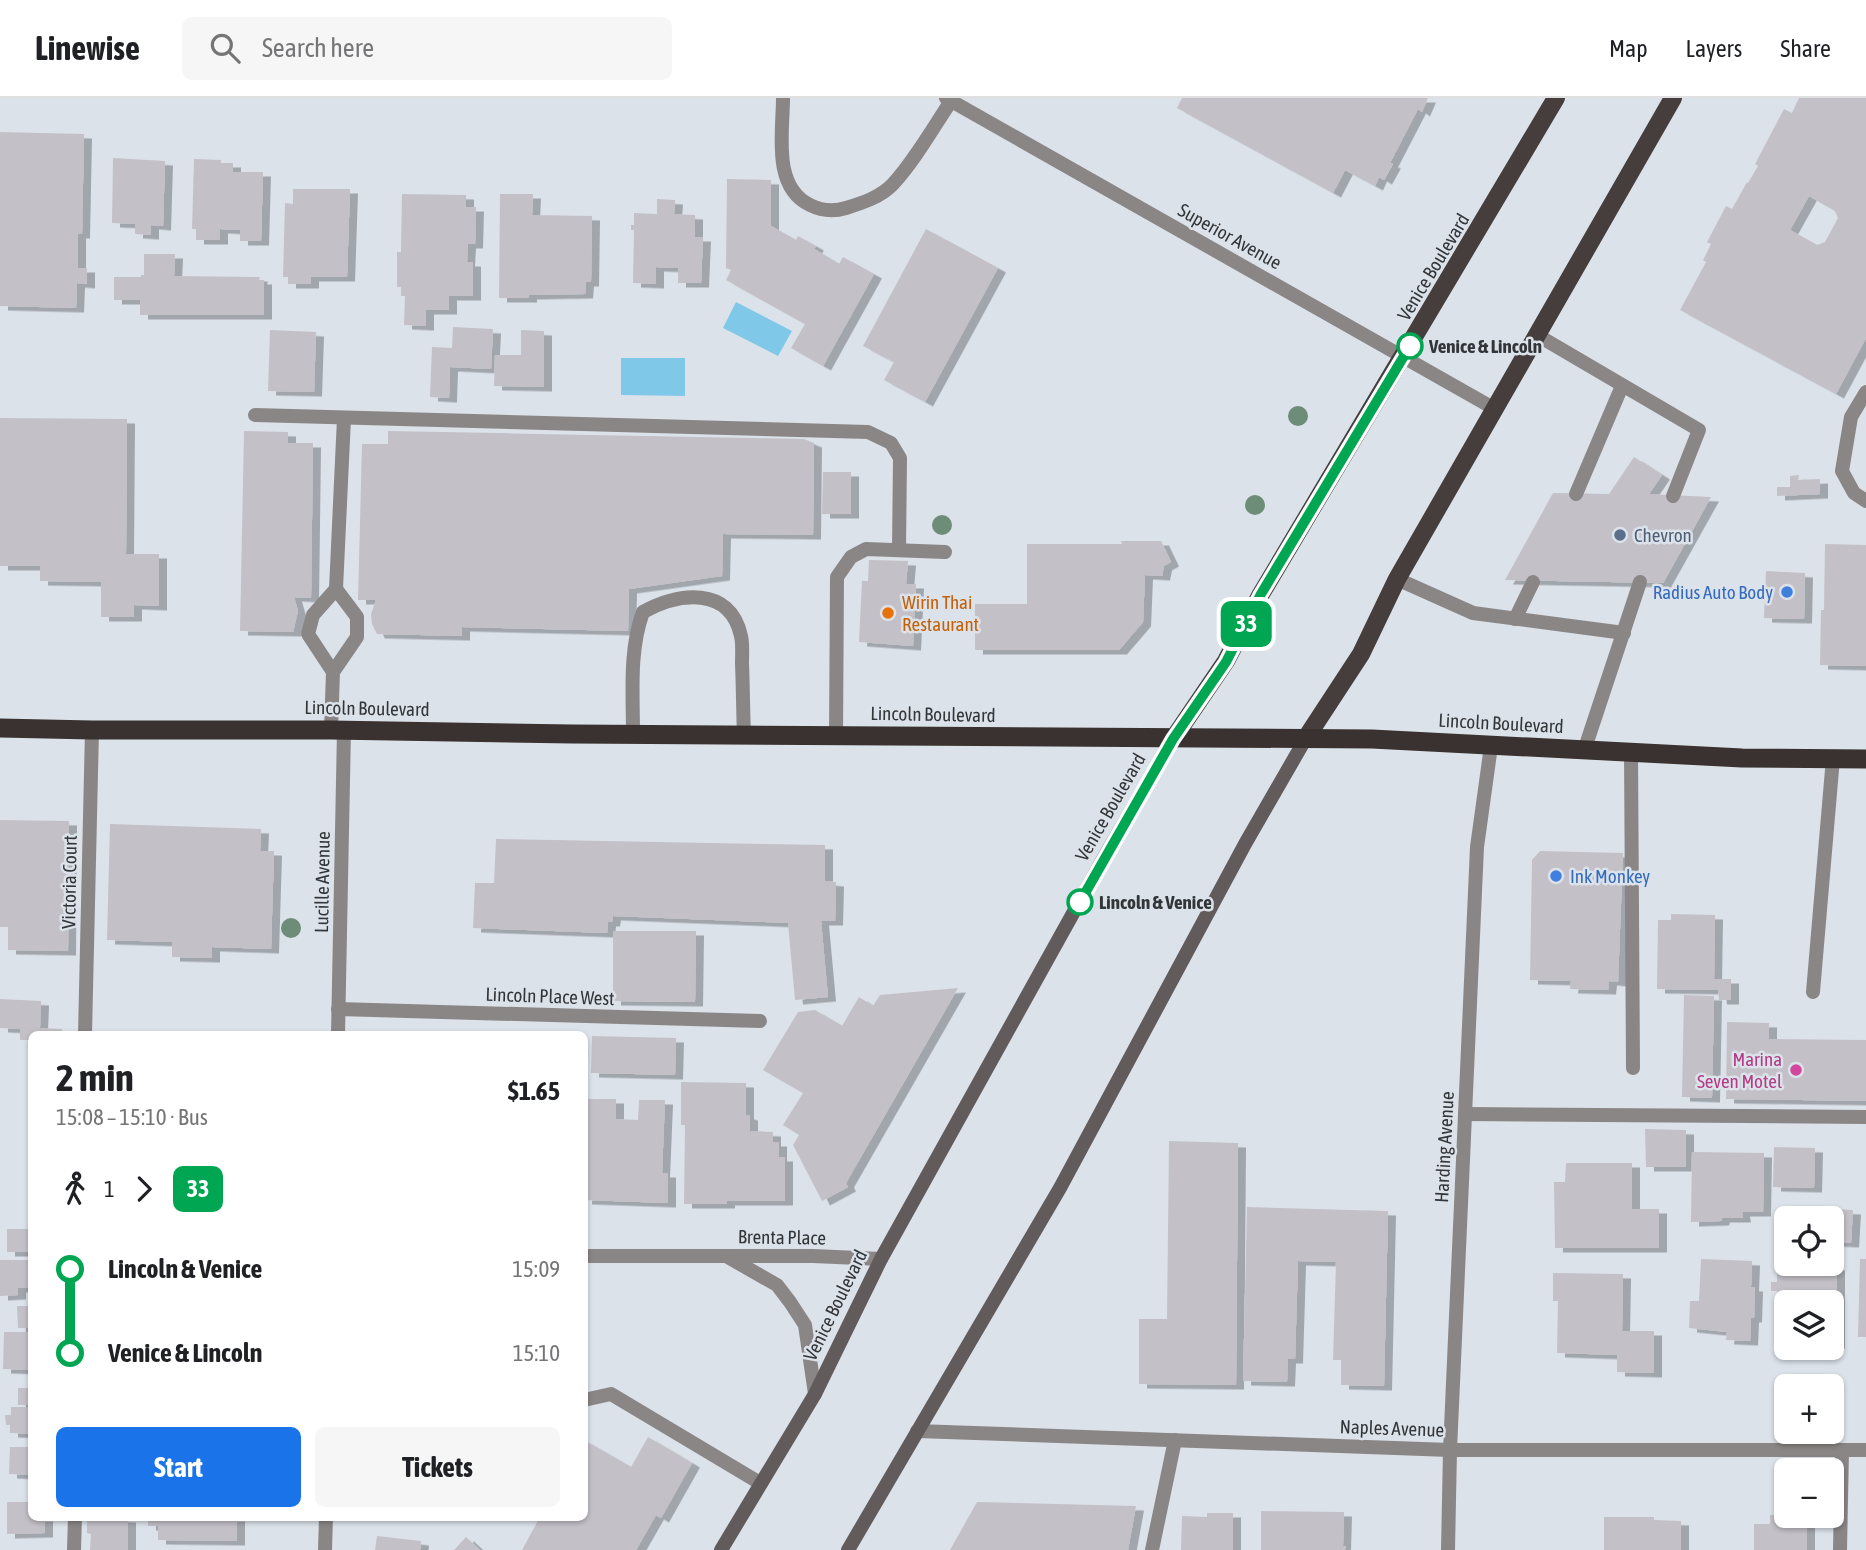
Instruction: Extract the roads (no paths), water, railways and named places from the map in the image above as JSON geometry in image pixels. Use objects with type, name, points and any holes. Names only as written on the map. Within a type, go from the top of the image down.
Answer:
[{"type":"highway","name":"Lincoln Boulevard","points":[[0,727],[92,730],[1372,739],[1742,758],[1866,759]]},
{"type":"main road","name":"Venice Boulevard","points":[[721,1550],[815,1394],[881,1259],[1106,854],[1173,739],[1226,662],[1261,594],[1556,98]]},
{"type":"main road","points":[[848,1550],[1060,1188],[1245,844],[1306,738],[1361,654],[1397,579],[1673,98]]},
{"type":"street","points":[[783,98],[782,159],[788,184],[804,202],[820,210],[838,210],[870,201],[892,186],[949,99]]},
{"type":"street","name":"Superior Avenue","points":[[949,99],[1495,408]]},
{"type":"street","points":[[1537,335],[1699,430],[1674,496]]},
{"type":"street","points":[[1577,494],[1622,386]]},
{"type":"street","points":[[1866,392],[1851,417],[1842,471],[1854,493],[1866,501]]},
{"type":"street","points":[[255,415],[868,432],[891,443],[900,458],[899,550]]},
{"type":"street","points":[[336,589],[357,617],[357,637],[332,672],[308,634],[313,615],[336,589],[344,418]]},
{"type":"street","points":[[836,736],[837,577],[851,557],[866,549],[945,552]]},
{"type":"street","points":[[1397,579],[1473,613],[1624,634]]},
{"type":"street","points":[[1515,619],[1533,582]]},
{"type":"street","points":[[1584,751],[1640,582]]},
{"type":"street","points":[[632,734],[634,653],[636,631],[643,612],[661,602],[693,597],[713,599],[732,615],[741,636],[744,735]]},
{"type":"street","name":"Lucille Avenue","points":[[332,672],[337,730],[338,1031]]},
{"type":"street","name":"Victoria Court","points":[[85,1031],[92,730]]},
{"type":"street","name":"Harding Avenue","points":[[1448,1550],[1450,1450],[1477,848],[1491,746]]},
{"type":"street","points":[[1631,752],[1633,1068]]},
{"type":"street","points":[[1813,992],[1833,758]]},
{"type":"street","name":"Lincoln Place West","points":[[338,1009],[760,1021]]},
{"type":"street","points":[[1465,1114],[1866,1117]]},
{"type":"street","name":"Brenta Place","points":[[588,1256],[881,1259]]},
{"type":"street","name":"Brenta Place","points":[[725,1256],[777,1285],[790,1302],[805,1325],[815,1394]]},
{"type":"street","points":[[588,1399],[611,1394],[760,1483]]},
{"type":"street","name":"Naples Avenue","points":[[917,1431],[1450,1450],[1866,1450]]},
{"type":"street","points":[[1152,1550],[1175,1440]]},
{"type":"street","points":[[1840,1550],[1842,1450]]},
{"type":"street","points":[[74,1550],[75,1521]]},
{"type":"street","points":[[325,1550],[326,1521]]},
{"type":"water","points":[[736,302],[792,331],[778,356],[723,328]]},
{"type":"water","points":[[621,358],[685,358],[685,396],[621,395]]},
{"type":"place","name":"Venice & Lincoln","points":[[1410,346]]},
{"type":"place","name":"Chevron","points":[[1620,535]]},
{"type":"place","name":"Radius Auto Body","points":[[1787,592]]},
{"type":"place","name":"Wirin Thai Restaurant","points":[[888,613]]},
{"type":"place","name":"Ink Monkey","points":[[1556,876]]},
{"type":"place","name":"Lincoln & Venice","points":[[1080,902]]},
{"type":"place","name":"Marina Seven Motel","points":[[1796,1070]]}]
